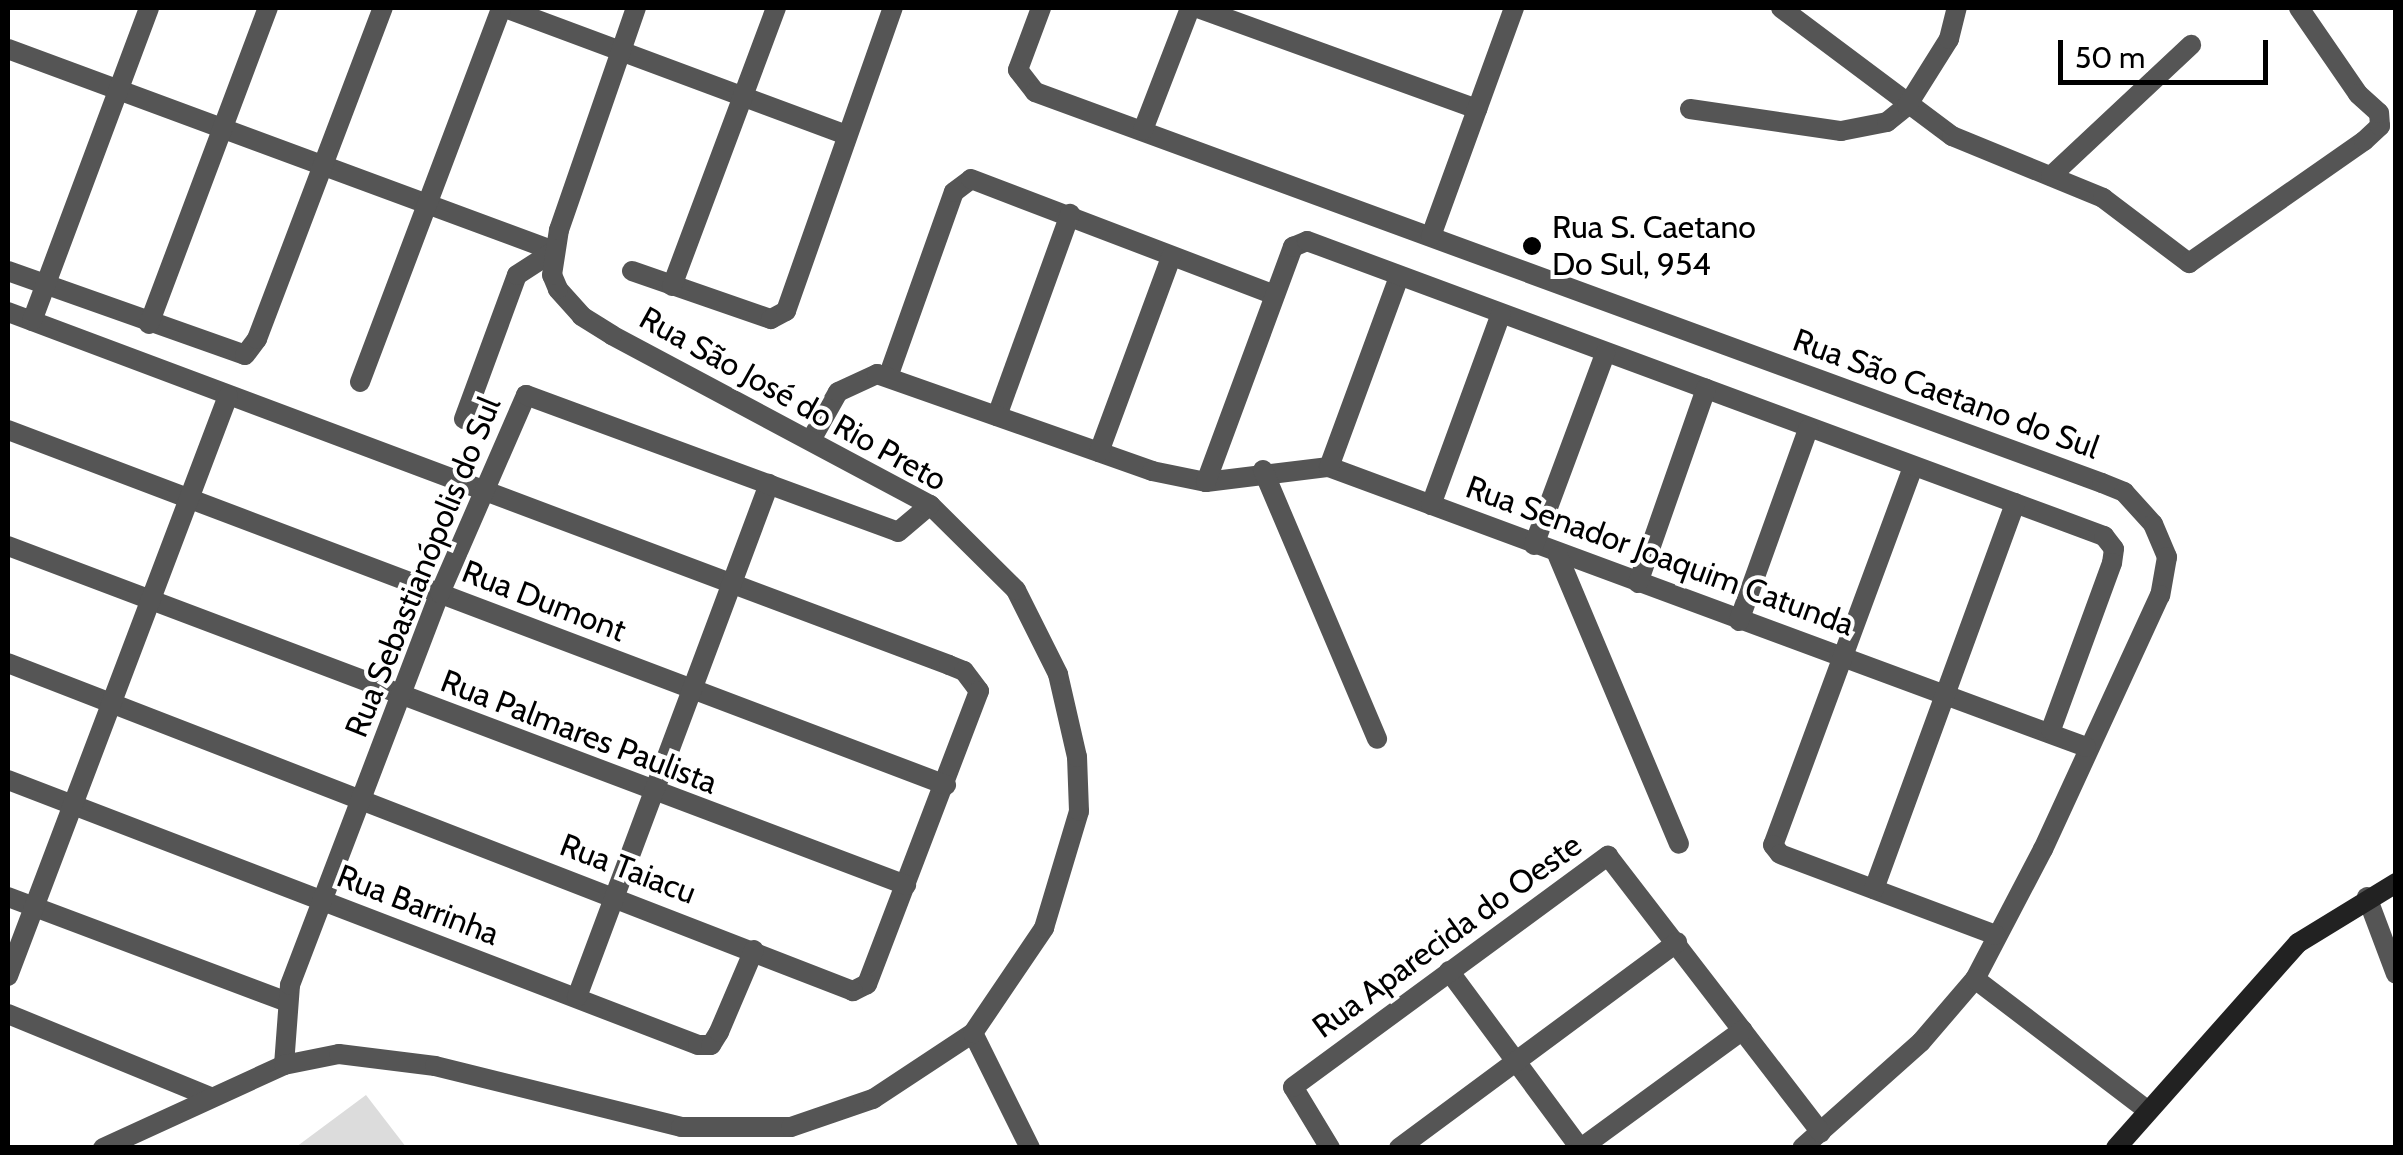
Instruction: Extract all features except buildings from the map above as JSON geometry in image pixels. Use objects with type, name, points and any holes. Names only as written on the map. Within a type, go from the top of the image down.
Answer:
[{"type":"street","points":[[32,321],[149,8]]},
{"type":"street","points":[[148,324],[268,8]]},
{"type":"street","points":[[8,271],[236,356],[253,350],[383,8]]},
{"type":"street","points":[[360,382],[503,8],[846,135]]},
{"type":"street","points":[[464,419],[516,275],[554,251],[636,8]]},
{"type":"street","points":[[672,286],[776,8]]},
{"type":"street","points":[[632,271],[771,319],[780,316],[893,8]]},
{"type":"street","name":"Rua São Caetano do Sul","points":[[1040,8],[1018,70],[1036,92],[2124,492],[2158,532],[2166,574],[2043,849],[1976,979],[1920,1042],[1802,1148]]},
{"type":"street","points":[[1143,130],[1190,8]]},
{"type":"street","points":[[1198,8],[1478,109]]},
{"type":"street","points":[[1431,236],[1514,8]]},
{"type":"street","points":[[1781,8],[1952,136],[2103,198],[2189,262],[2364,141],[2380,126],[2387,110],[2300,8]]},
{"type":"street","points":[[1690,110],[1841,131],[1869,128],[1907,106],[1949,39],[1958,8]]},
{"type":"street","points":[[2051,176],[2191,44]]},
{"type":"street","points":[[8,49],[554,251]]},
{"type":"street","points":[[888,377],[954,192],[982,179],[1275,295]]},
{"type":"street","points":[[996,416],[1070,214]]},
{"type":"street","points":[[811,440],[846,384],[888,377],[1099,452],[1206,482],[1293,247],[1307,242],[2104,536],[2114,549],[2051,730]]},
{"type":"street","name":"Rua São José do Rio Preto","points":[[103,1148],[284,1065],[339,1054],[373,1056],[666,1124],[791,1127],[873,1098],[972,1032],[1008,989],[1044,928],[1078,810],[1077,756],[1068,703],[1031,612],[1000,570],[930,505],[582,316],[552,275],[554,251]]},
{"type":"street","points":[[1099,452],[1171,257]]},
{"type":"street","points":[[1329,467],[1399,277]]},
{"type":"street","points":[[8,312],[732,587]]},
{"type":"street","points":[[1431,505],[1500,314]]},
{"type":"street","points":[[1534,544],[1605,354]]},
{"type":"street","points":[[1638,582],[1706,390]]},
{"type":"street","name":"Rua Sebastianópolis do Sul","points":[[284,1065],[285,1000],[440,593],[488,494],[529,394],[898,532],[930,505]]},
{"type":"street","points":[[8,976],[228,396]]},
{"type":"street","points":[[1739,621],[1808,428]]},
{"type":"street","name":"Rua Dumont","points":[[8,430],[946,785]]},
{"type":"street","name":"Rua Senador Joaquim Catunda","points":[[1206,482],[1263,470],[1329,467],[1558,556],[2051,730],[2086,746]]},
{"type":"street","points":[[1913,468],[1773,845],[1780,854],[1996,935]]},
{"type":"street","points":[[1263,470],[1377,740]]},
{"type":"street","points":[[577,998],[769,484]]},
{"type":"street","points":[[1874,888],[2015,502]]},
{"type":"street","name":"Rua Palmares Paulista","points":[[8,546],[400,698],[906,885]]},
{"type":"street","points":[[1558,556],[1680,844]]},
{"type":"street","name":"Rua Taiacu","points":[[8,664],[858,990],[867,984],[979,690],[964,671],[732,587]]},
{"type":"street","name":"Rua Barrinha","points":[[8,780],[707,1046],[754,950]]},
{"type":"street","name":"Rua Aparecida do Oeste","points":[[1330,1148],[1293,1087],[1608,856],[1821,1132]]},
{"type":"street","points":[[2116,1148],[2298,944],[2367,897],[2396,883]]},
{"type":"street","points":[[2367,897],[2396,974]]},
{"type":"street","points":[[8,898],[285,1000]]},
{"type":"street","points":[[1399,1148],[1677,942]]},
{"type":"street","points":[[1449,971],[1580,1148],[1743,1030]]},
{"type":"street","points":[[1976,979],[2146,1110]]},
{"type":"street","points":[[8,1014],[210,1097]]},
{"type":"street","points":[[972,1032],[1030,1148]]},
{"type":"shaded area","points":[[366,1095],[406,1147],[296,1147]]},
{"type":"place","name":"Rua S. Caetano Do Sul, 954","points":[[1532,246]]}]
